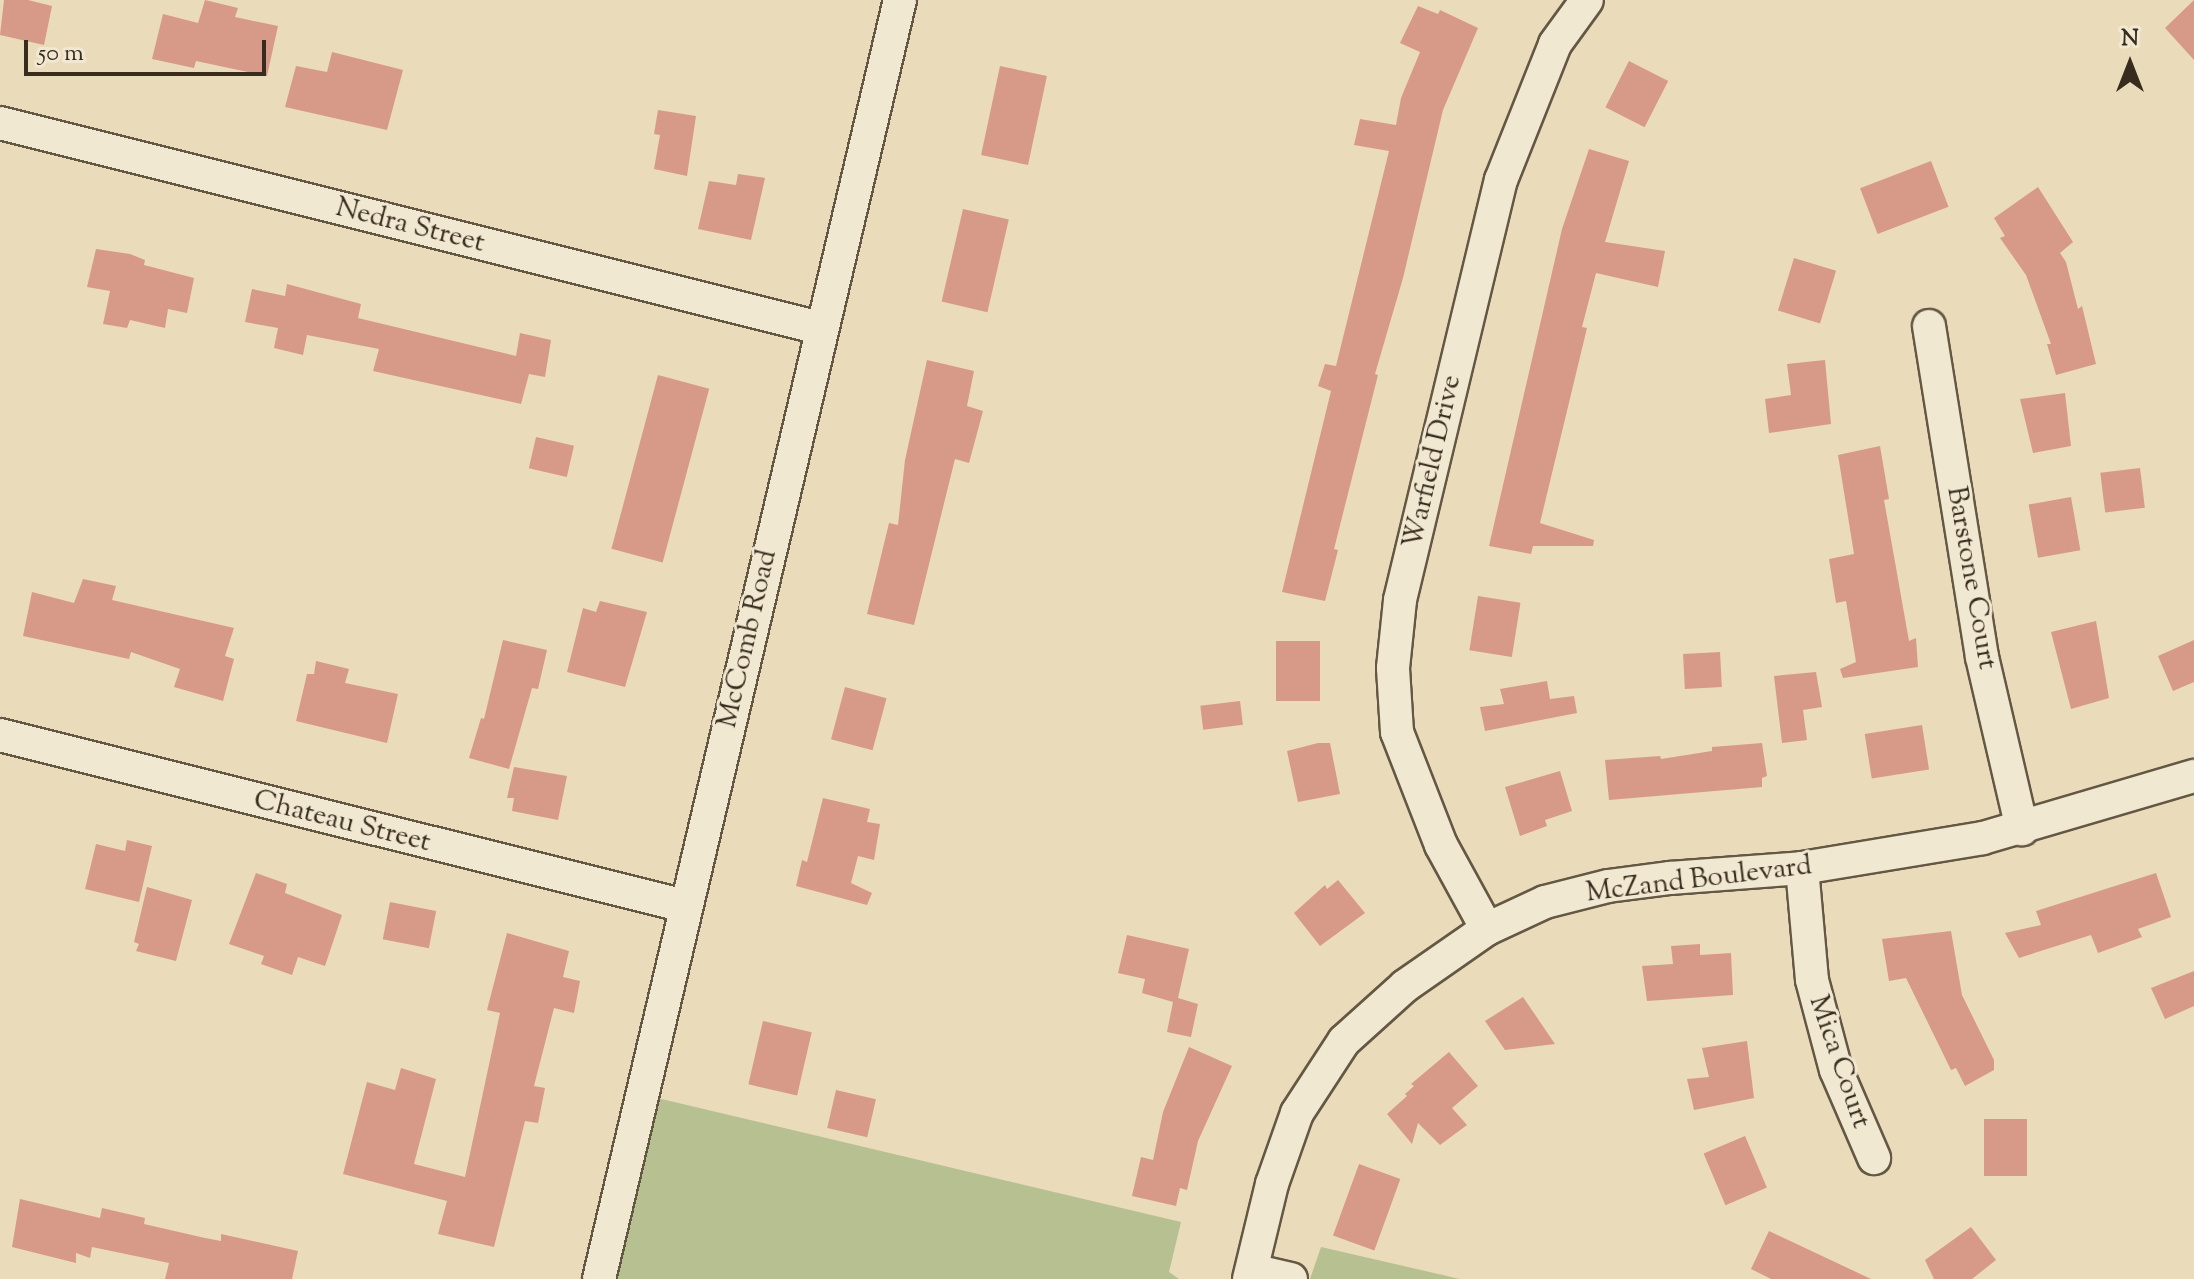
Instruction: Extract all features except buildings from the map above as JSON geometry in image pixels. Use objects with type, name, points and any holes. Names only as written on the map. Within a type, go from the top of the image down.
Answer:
[{"type":"street","name":"McComb Road","points":[[599,1279],[820,328],[900,0]]},
{"type":"street","name":"Warfield Drive","points":[[1487,929],[1441,845],[1397,732],[1393,668],[1397,627],[1418,524],[1501,180],[1555,44],[1587,0]]},
{"type":"street","name":"Nedra Street","points":[[0,123],[820,328]]},
{"type":"street","name":"Barstone Court","points":[[1929,326],[1982,657],[2022,829]]},
{"type":"street","name":"Chateau Street","points":[[0,735],[685,906]]},
{"type":"street","name":"McZand Boulevard","points":[[1250,1274],[1272,1184],[1297,1113],[1344,1041],[1405,986],[1487,929],[1545,902],[1608,886],[1802,868],[2022,829],[2194,776]]},
{"type":"street","name":"Mica Court","points":[[1802,868],[1812,980],[1836,1070],[1874,1158]]},
{"type":"street","points":[[1250,1274],[1291,1279]]},
{"type":"green space","points":[[653,1097],[1181,1222],[1169,1272],[1179,1279],[614,1279]]},
{"type":"green space","points":[[1321,1247],[1460,1279],[1310,1279]]}]
